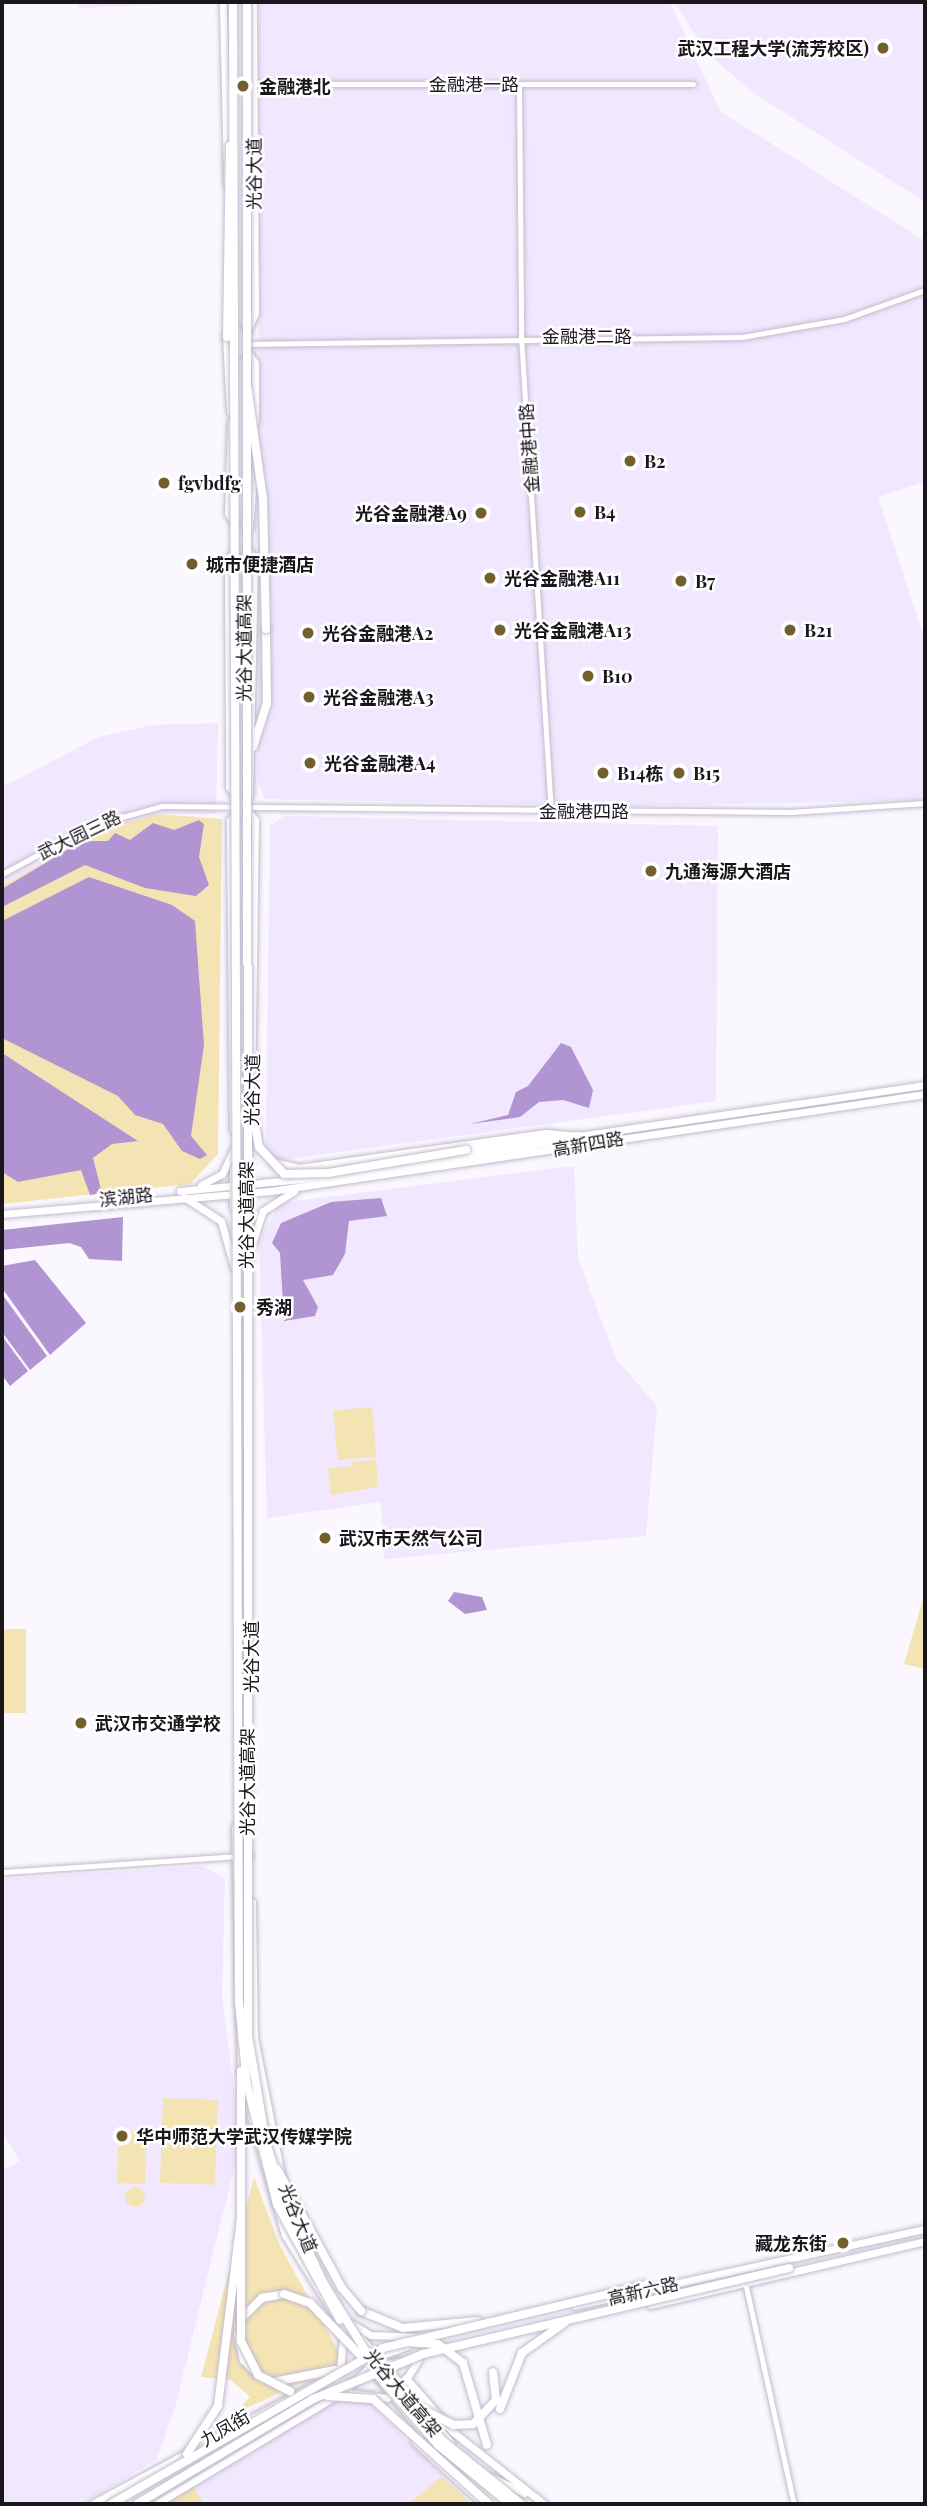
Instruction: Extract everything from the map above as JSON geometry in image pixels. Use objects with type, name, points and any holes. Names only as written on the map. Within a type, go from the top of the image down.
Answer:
[{"type":"highway","name":"光谷大道高架","points":[[247,2],[244,368],[248,2036],[272,2161],[324,2284],[405,2395],[442,2440],[522,2504]]},
{"type":"highway","name":"光谷大道高架","points":[[232,4],[240,2029],[259,2143],[277,2204],[319,2288],[367,2365],[439,2446],[510,2504]]},
{"type":"highway","points":[[231,412],[225,224],[234,119]]},
{"type":"highway","points":[[244,368],[263,499],[267,629],[267,703],[253,747]]},
{"type":"highway","points":[[245,1047],[259,1147],[284,1174],[328,1173],[466,1150],[579,1136]]},
{"type":"highway","points":[[240,2029],[244,2194],[240,2330],[258,2375]]},
{"type":"highway","points":[[272,2161],[361,2311],[403,2328],[478,2321]]},
{"type":"highway","points":[[174,2466],[202,2439],[218,2406],[244,2194]]},
{"type":"highway","points":[[137,2504],[313,2399],[445,2347],[789,2268]]},
{"type":"highway","points":[[110,2504],[335,2373],[393,2344],[478,2321],[645,2285]]},
{"type":"highway","points":[[290,2391],[258,2375],[244,2360],[238,2331],[253,2304],[274,2294],[310,2303],[367,2365]]},
{"type":"highway","points":[[500,2409],[531,2343],[593,2312]]},
{"type":"highway","points":[[393,2344],[445,2347],[467,2371],[487,2445]]},
{"type":"highway","points":[[405,2395],[441,2421],[473,2424],[496,2400],[493,2372]]},
{"type":"highway","points":[[258,2375],[289,2383],[335,2373]]},
{"type":"highway","points":[[313,2399],[342,2393],[373,2399],[489,2504]]},
{"type":"main road","name":"光谷大道","points":[[223,2],[231,314],[242,344],[255,363],[254,514],[244,541],[228,560],[227,596],[229,787],[243,809],[255,820],[251,1112],[251,1855],[254,2038],[272,2143],[297,2223],[352,2324],[405,2395],[485,2473],[522,2504]]},
{"type":"main road","name":"光谷大道","points":[[253,2],[255,313],[232,363],[228,513],[254,559],[252,787],[243,809],[230,820],[234,1149],[232,1194],[235,1273],[236,2041],[256,2146],[285,2235],[340,2325],[411,2422],[432,2445],[500,2504]]},
{"type":"main road","name":"高新四路","points":[[251,1189],[579,1136],[925,1085]]},
{"type":"main road","name":"高新四路","points":[[251,1189],[306,1186],[925,1094]]},
{"type":"main road","name":"高新四路","points":[[251,1112],[258,1143],[274,1162],[299,1168],[546,1133],[579,1136]]},
{"type":"main road","points":[[173,1194],[208,1184],[222,1174],[234,1149]]},
{"type":"main road","name":"滨湖路","points":[[2,1212],[173,1194],[232,1184],[251,1189]]},
{"type":"main road","points":[[251,1254],[263,1211],[306,1186]]},
{"type":"main road","name":"滨湖路","points":[[173,1194],[232,1194],[251,1189]]},
{"type":"main road","points":[[173,1194],[197,1201],[221,1221],[235,1273]]},
{"type":"main road","name":"高新六路","points":[[367,2365],[376,2357],[445,2332],[925,2229]]},
{"type":"main road","name":"高新六路","points":[[367,2365],[426,2355],[925,2241]]},
{"type":"main road","points":[[352,2324],[370,2335],[401,2338],[445,2332]]},
{"type":"main road","points":[[335,2373],[346,2353],[340,2325]]},
{"type":"main road","points":[[405,2395],[406,2378],[411,2363],[426,2355]]},
{"type":"main road","name":"九凤街","points":[[92,2504],[264,2406],[335,2373],[367,2365]]},
{"type":"main road","name":"九凤街","points":[[156,2504],[341,2393],[367,2365]]},
{"type":"main road","points":[[406,2378],[453,2432],[542,2503]]},
{"type":"main road","points":[[341,2393],[370,2392],[386,2396],[411,2422]]},
{"type":"main road","points":[[370,2392],[483,2504]]},
{"type":"main road","points":[[432,2445],[463,2487]]},
{"type":"main road","points":[[485,2473],[542,2503]]},
{"type":"street","name":"金融港一路","points":[[254,84],[693,84]]},
{"type":"street","name":"金融港中路","points":[[519,85],[521,336],[551,811]]},
{"type":"street","name":"金融港二路","points":[[242,344],[521,336],[742,337],[844,319],[925,290]]},
{"type":"street","name":"金融港四路","points":[[243,809],[791,812],[925,803]]},
{"type":"street","name":"武大园三路","points":[[2,874],[121,813],[162,806],[243,809]]},
{"type":"street","points":[[2,1872],[251,1855]]},
{"type":"street","points":[[741,2269],[794,2504]]},
{"type":"shaded area","points":[[74,2],[216,2],[80,8]]},
{"type":"shaded area","points":[[259,2],[670,2],[720,111],[925,241],[925,482],[878,497],[925,640],[925,800],[638,806],[265,799],[258,782]]},
{"type":"shaded area","points":[[674,2],[925,2],[925,202],[755,94],[708,54]]},
{"type":"shaded area","points":[[218,723],[216,814],[158,814],[2,886],[2,787],[99,737],[152,725]]},
{"type":"shaded area","points":[[158,814],[222,819],[218,1154],[190,1184],[2,1204],[2,886],[101,830]]},
{"type":"shaded area","points":[[284,816],[718,826],[716,1101],[280,1160],[266,1151],[270,826]]},
{"type":"shaded area","points":[[199,820],[204,824],[199,857],[209,885],[196,896],[145,888],[85,865],[2,907],[2,889],[82,841],[108,841],[115,833],[130,840],[153,823],[174,830]]},
{"type":"shaded area","points":[[89,877],[172,905],[195,921],[204,1045],[191,1136],[207,1155],[200,1159],[182,1151],[163,1124],[135,1115],[118,1096],[2,1038],[2,921]]},
{"type":"shaded area","points":[[561,1043],[571,1047],[593,1090],[589,1108],[563,1100],[539,1102],[520,1117],[470,1124],[508,1115],[516,1092],[528,1086]]},
{"type":"shaded area","points":[[2,1053],[138,1141],[112,1144],[93,1158],[102,1193],[90,1195],[81,1170],[18,1182],[2,1172]]},
{"type":"shaded area","points":[[574,1166],[578,1259],[616,1359],[657,1406],[646,1536],[384,1559],[381,1502],[267,1518],[259,1239],[280,1203]]},
{"type":"shaded area","points":[[381,1198],[387,1216],[349,1221],[345,1254],[333,1275],[303,1280],[318,1307],[315,1316],[284,1321],[280,1253],[272,1243],[281,1223],[331,1202]]},
{"type":"shaded area","points":[[123,1217],[122,1261],[89,1259],[81,1247],[69,1243],[2,1250],[2,1230]]},
{"type":"shaded area","points":[[35,1260],[86,1323],[50,1355],[2,1288],[2,1266]]},
{"type":"shaded area","points":[[2,1294],[47,1356],[30,1370],[2,1332]]},
{"type":"shaded area","points":[[2,1336],[28,1371],[10,1386],[2,1375]]},
{"type":"shaded area","points":[[372,1407],[376,1457],[338,1460],[333,1410]]},
{"type":"shaded area","points":[[376,1460],[378,1487],[331,1495],[328,1468],[352,1466],[353,1480],[352,1462]]},
{"type":"shaded area","points":[[454,1592],[482,1597],[487,1610],[465,1614],[448,1601]]},
{"type":"shaded area","points":[[925,1592],[925,1669],[904,1664]]},
{"type":"shaded area","points":[[2,1629],[26,1629],[26,1713],[2,1713]]},
{"type":"shaded area","name":"华中师范大学武汉传媒学院","points":[[203,1866],[225,1878],[222,1998],[241,2141],[175,2407],[157,2459],[84,2504],[2,2504],[2,2171],[20,2161],[2,2132],[2,1879]]},
{"type":"shaded area","points":[[163,2098],[218,2100],[215,2185],[160,2183]]},
{"type":"shaded area","points":[[119,2131],[147,2132],[145,2184],[117,2183]]},
{"type":"shaded area","points":[[254,2177],[280,2246],[340,2354],[336,2367],[247,2408],[242,2405],[250,2397],[231,2380],[201,2377]]},
{"type":"shaded area","points":[[131,2187],[139,2187],[145,2197],[139,2207],[131,2207],[125,2201],[125,2193]]},
{"type":"shaded area","points":[[345,2393],[369,2402],[472,2504],[166,2504]]},
{"type":"shaded area","points":[[441,2477],[472,2504],[408,2504]]},
{"type":"shaded area","points":[[194,2487],[204,2504],[166,2504]]},
{"type":"place","name":"武汉工程大学(流芳校区)","points":[[883,48]]},
{"type":"place","name":"金融港北","points":[[243,86]]},
{"type":"place","name":"B2","points":[[630,461]]},
{"type":"place","name":"fgvbdfg","points":[[164,483]]},
{"type":"place","name":"B4","points":[[580,512]]},
{"type":"place","name":"光谷金融港A9","points":[[481,513]]},
{"type":"place","name":"城市便捷酒店","points":[[192,564]]},
{"type":"place","name":"光谷金融港A11","points":[[490,578]]},
{"type":"place","name":"B7","points":[[681,581]]},
{"type":"place","name":"光谷金融港A13","points":[[500,630]]},
{"type":"place","name":"B21","points":[[790,630]]},
{"type":"place","name":"光谷金融港A2","points":[[308,633]]},
{"type":"place","name":"B10","points":[[588,676]]},
{"type":"place","name":"光谷金融港A3","points":[[309,697]]},
{"type":"place","name":"光谷金融港A4","points":[[310,763]]},
{"type":"place","name":"B14栋","points":[[603,773]]},
{"type":"place","name":"B15","points":[[679,773]]},
{"type":"place","name":"九通海源大酒店","points":[[651,871]]},
{"type":"place","name":"秀湖","points":[[240,1307]]},
{"type":"place","name":"武汉市天然气公司","points":[[325,1538]]},
{"type":"place","name":"武汉市交通学校","points":[[81,1723]]},
{"type":"place","name":"华中师范大学武汉传媒学院","points":[[122,2136]]},
{"type":"place","name":"藏龙东街","points":[[843,2243]]}]
